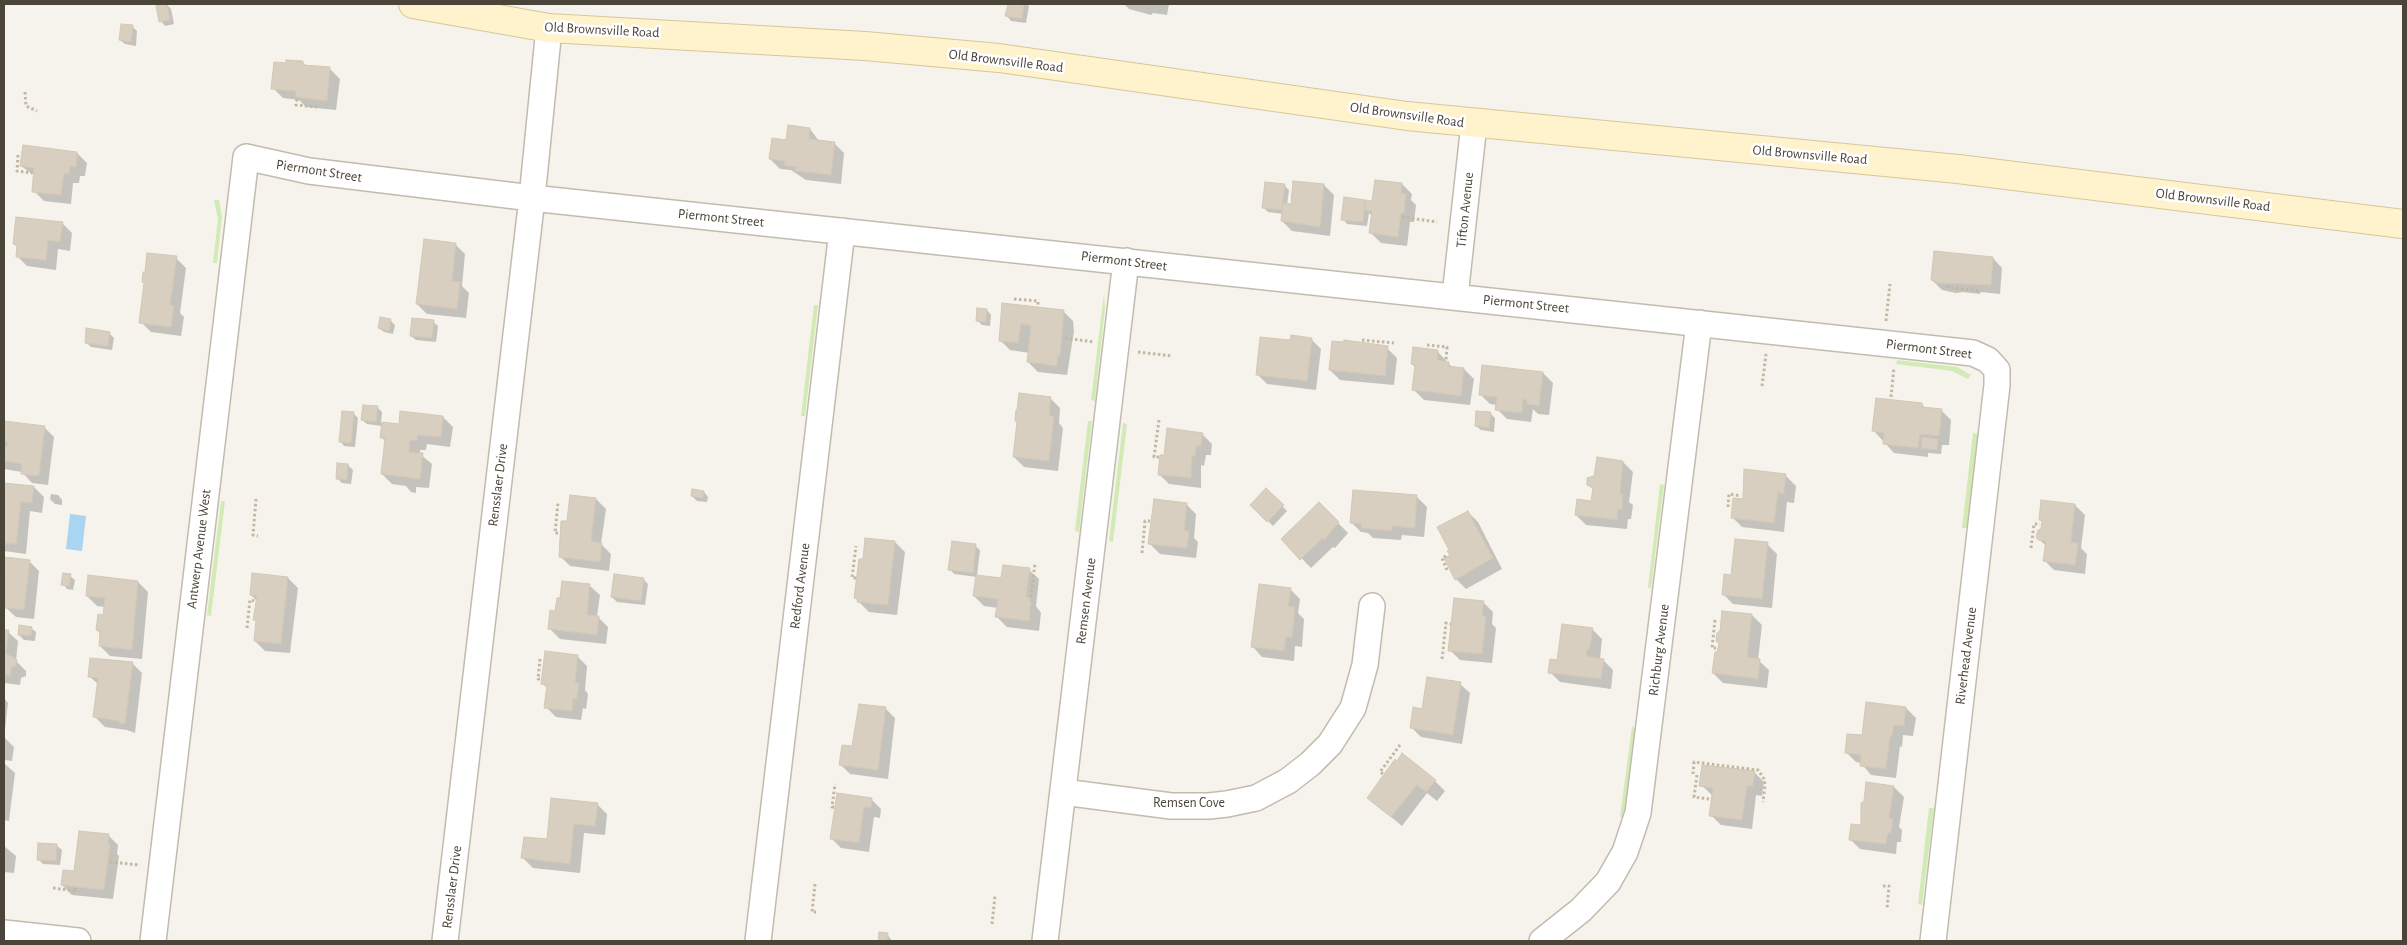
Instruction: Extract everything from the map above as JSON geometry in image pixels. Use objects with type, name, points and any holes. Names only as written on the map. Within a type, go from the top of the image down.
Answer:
[{"type":"street","name":"Old Brownsville Road","points":[[413,4],[549,28],[856,46],[999,58],[1474,124],[1958,169],[2403,224]]},
{"type":"street","name":"Rensslaer Drive","points":[[445,941],[532,198],[549,28]]},
{"type":"street","name":"Tifton Avenue","points":[[1456,296],[1474,124]]},
{"type":"street","name":"Piermont Street","points":[[246,157],[309,171],[532,198],[1973,353],[1988,360],[1997,370]]},
{"type":"street","name":"Antwerp Avenue West","points":[[153,941],[246,157]]},
{"type":"street","name":"Redford Avenue","points":[[758,941],[842,231]]},
{"type":"street","name":"Remsen Avenue","points":[[1045,941],[1126,261]]},
{"type":"street","name":"Richburg Avenue","points":[[1542,941],[1581,910],[1608,882],[1625,852],[1638,813],[1699,324]]},
{"type":"street","name":"Riverhead Avenue","points":[[1933,941],[1994,427],[1997,370]]},
{"type":"street","name":"Remsen Cove","points":[[1063,792],[1171,806],[1209,806],[1256,798],[1288,781],[1310,764],[1330,744],[1353,708],[1365,665],[1372,606]]},
{"type":"street","points":[[4,933],[78,941]]},
{"type":"path","points":[[25,92],[26,106],[38,111]]},
{"type":"path","points":[[297,100],[296,105],[317,108]]},
{"type":"path","points":[[18,155],[17,171],[32,173]]},
{"type":"path","points":[[1402,217],[1437,222]]},
{"type":"path","points":[[1886,321],[1890,284]]},
{"type":"path","points":[[1948,285],[1948,287],[1980,290]]},
{"type":"path","points":[[1014,299],[1038,301],[1038,305]]},
{"type":"path","points":[[1065,338],[1095,342]]},
{"type":"path","points":[[1362,340],[1394,343]]},
{"type":"path","points":[[1427,345],[1447,347],[1446,360]]},
{"type":"path","points":[[1138,352],[1172,356]]},
{"type":"path","points":[[1762,386],[1766,353]]},
{"type":"path","points":[[1891,398],[1894,367]]},
{"type":"path","points":[[1159,420],[1154,457],[1159,457]]},
{"type":"path","points":[[1728,507],[1729,494],[1742,496]]},
{"type":"path","points":[[256,499],[253,535],[258,536]]},
{"type":"path","points":[[558,502],[555,533],[558,533]]},
{"type":"path","points":[[1142,553],[1145,521],[1150,521]]},
{"type":"path","points":[[2031,548],[2034,524],[2040,524]]},
{"type":"path","points":[[856,546],[852,578],[856,578]]},
{"type":"path","points":[[1447,570],[1442,558],[1448,555]]},
{"type":"path","points":[[1031,597],[1035,563]]},
{"type":"path","points":[[247,628],[250,600],[256,601]]},
{"type":"path","points":[[1715,620],[1712,648],[1716,648]]},
{"type":"path","points":[[1442,659],[1446,623],[1451,624]]},
{"type":"path","points":[[540,659],[538,679],[540,679]]},
{"type":"path","points":[[1383,774],[1380,772],[1400,745]]},
{"type":"path","points":[[1709,799],[1694,797],[1694,762],[1758,770],[1764,779],[1765,785],[1763,802]]},
{"type":"path","points":[[834,807],[832,806],[835,784]]},
{"type":"path","points":[[110,862],[140,866],[110,862]]},
{"type":"path","points":[[816,884],[812,912],[816,912]]},
{"type":"path","points":[[1883,886],[1889,886],[1887,909]]},
{"type":"path","points":[[53,888],[76,891],[76,888]]},
{"type":"path","points":[[992,924],[994,896]]},
{"type":"green space","points":[[214,200],[219,200],[222,217],[217,263],[213,263],[218,219]]},
{"type":"green space","points":[[1104,294],[1105,308],[1095,401],[1091,400]]},
{"type":"green space","points":[[814,305],[818,305],[805,416],[801,416]]},
{"type":"green space","points":[[1897,360],[1957,367],[1971,375],[1968,379],[1952,371],[1896,364]]},
{"type":"green space","points":[[1088,421],[1092,421],[1079,532],[1075,531]]},
{"type":"green space","points":[[1123,423],[1127,424],[1113,542],[1109,541]]},
{"type":"green space","points":[[1973,433],[1978,434],[1967,528],[1962,528]]},
{"type":"green space","points":[[1660,484],[1664,485],[1651,588],[1648,588]]},
{"type":"green space","points":[[221,501],[225,501],[211,616],[207,615]]},
{"type":"green space","points":[[1632,727],[1636,728],[1624,818],[1620,817]]},
{"type":"green space","points":[[1929,808],[1934,808],[1922,905],[1918,904]]},
{"type":"water","points":[[70,514],[86,516],[82,551],[66,549]]},
{"type":"building","points":[[167,4],[170,20],[159,22],[156,5]]},
{"type":"building","points":[[1008,4],[1024,4],[1022,19],[1005,16]]},
{"type":"building","points":[[121,24],[133,25],[131,42],[119,40]]},
{"type":"building","points":[[286,60],[303,61],[303,65],[330,67],[327,101],[295,97],[296,91],[271,89],[274,62],[286,63]]},
{"type":"building","points":[[788,125],[810,128],[809,139],[835,142],[831,175],[795,171],[796,167],[784,165],[785,161],[769,159],[772,138],[786,140]]},
{"type":"building","points":[[23,145],[77,152],[76,167],[70,166],[69,174],[64,173],[61,195],[32,192],[34,168],[20,166]]},
{"type":"building","points":[[1375,180],[1402,183],[1401,193],[1406,194],[1404,213],[1401,213],[1398,237],[1369,233],[1372,211],[1364,210],[1365,200],[1372,201]]},
{"type":"building","points":[[1293,181],[1324,184],[1320,227],[1281,221],[1283,203],[1291,204]]},
{"type":"building","points":[[1265,182],[1285,184],[1282,210],[1262,208]]},
{"type":"building","points":[[1344,197],[1365,200],[1363,222],[1341,220]]},
{"type":"building","points":[[16,217],[63,222],[60,242],[48,240],[46,260],[16,257],[17,245],[13,244]]},
{"type":"building","points":[[424,239],[456,243],[452,281],[460,282],[457,309],[416,304]]},
{"type":"building","points":[[1934,251],[1993,257],[1991,285],[1935,283],[1935,281],[1931,280]]},
{"type":"building","points":[[147,253],[177,256],[170,305],[174,306],[171,327],[139,323],[144,283],[142,282],[143,272],[145,272]]},
{"type":"building","points":[[1002,303],[1064,310],[1060,356],[1058,355],[1057,366],[1027,362],[1031,326],[1021,324],[1018,343],[999,341]]},
{"type":"building","points":[[977,308],[987,309],[986,322],[976,321]]},
{"type":"building","points":[[380,317],[391,319],[389,331],[378,328]]},
{"type":"building","points":[[412,318],[434,320],[432,338],[410,336]]},
{"type":"building","points":[[86,328],[110,332],[108,346],[85,343]]},
{"type":"building","points":[[1291,335],[1312,338],[1307,381],[1256,375],[1260,337],[1290,340]]},
{"type":"building","points":[[1344,340],[1388,346],[1385,376],[1329,370],[1332,341],[1344,342]]},
{"type":"building","points":[[1413,347],[1438,350],[1437,360],[1449,362],[1448,366],[1464,368],[1461,396],[1412,390],[1415,365],[1411,364]]},
{"type":"building","points":[[1482,365],[1543,372],[1539,406],[1526,404],[1527,400],[1523,399],[1522,413],[1495,410],[1497,397],[1479,395]]},
{"type":"building","points":[[1019,393],[1051,397],[1049,416],[1054,416],[1049,461],[1013,457]]},
{"type":"building","points":[[1876,398],[1922,403],[1922,407],[1942,409],[1939,436],[1920,434],[1918,448],[1883,444],[1884,433],[1872,431]]},
{"type":"building","points":[[363,405],[378,406],[376,422],[361,420]]},
{"type":"building","points":[[342,411],[354,412],[351,443],[339,442]]},
{"type":"building","points":[[400,411],[443,416],[441,437],[418,435],[417,441],[410,440],[409,452],[423,453],[420,479],[381,474],[385,438],[380,438],[382,422],[399,424]]},
{"type":"building","points":[[1476,411],[1491,412],[1489,428],[1475,426]]},
{"type":"building","points":[[4,421],[45,426],[39,476],[21,474],[22,464],[4,461],[4,446],[7,446],[8,442],[4,441]]},
{"type":"building","points":[[1167,428],[1203,433],[1201,446],[1196,446],[1195,456],[1192,456],[1191,478],[1158,475],[1160,455],[1164,455]]},
{"type":"building","points":[[1922,437],[1938,439],[1937,450],[1921,448]]},
{"type":"building","points":[[1597,457],[1623,461],[1620,494],[1623,494],[1622,510],[1618,509],[1617,520],[1575,515],[1577,499],[1591,501],[1593,488],[1587,485],[1587,478],[1594,476]]},
{"type":"building","points":[[337,463],[348,464],[347,480],[336,479]]},
{"type":"building","points":[[1744,469],[1786,474],[1784,494],[1778,493],[1774,523],[1731,518],[1733,498],[1743,499]]},
{"type":"building","points":[[4,483],[34,486],[32,503],[21,502],[16,544],[4,543]]},
{"type":"building","points":[[1266,488],[1284,505],[1267,522],[1250,505]]},
{"type":"building","points":[[692,489],[704,491],[703,498],[691,496]]},
{"type":"building","points":[[1353,490],[1417,495],[1415,528],[1392,526],[1392,531],[1361,528],[1362,524],[1350,523]]},
{"type":"building","points":[[570,495],[596,498],[591,541],[602,543],[600,562],[559,557],[561,521],[567,521]]},
{"type":"building","points":[[1154,499],[1187,503],[1184,530],[1189,531],[1187,548],[1148,544]]},
{"type":"building","points":[[2041,500],[2075,504],[2071,542],[2078,543],[2075,565],[2043,561],[2046,541],[2038,540],[2036,537],[2038,530],[2041,529],[2042,521],[2039,520]]},
{"type":"building","points":[[1319,502],[1339,522],[1324,540],[1323,538],[1300,560],[1281,539]]},
{"type":"building","points":[[1468,511],[1493,558],[1455,580],[1444,558],[1450,555],[1447,551],[1449,550],[1437,527]]},
{"type":"building","points":[[865,538],[895,541],[888,605],[857,602],[858,599],[854,598],[859,559],[863,559]]},
{"type":"building","points":[[1735,539],[1768,542],[1762,599],[1722,595],[1724,574],[1731,575]]},
{"type":"building","points":[[952,541],[976,544],[973,573],[948,570]]},
{"type":"building","points":[[4,557],[30,560],[24,610],[5,608]]},
{"type":"building","points":[[1003,565],[1030,568],[1026,597],[1030,598],[1029,601],[1031,602],[1029,621],[995,617],[998,599],[973,596],[976,575],[1001,578]]},
{"type":"building","points":[[63,573],[71,574],[69,586],[61,585]]},
{"type":"building","points":[[252,573],[288,577],[281,644],[254,641],[256,620],[253,620],[257,596],[250,595]]},
{"type":"building","points":[[614,574],[644,578],[641,601],[611,597]]},
{"type":"building","points":[[88,575],[138,581],[132,650],[99,646],[100,631],[96,630],[98,614],[103,615],[105,598],[86,596]]},
{"type":"building","points":[[562,581],[590,584],[587,615],[599,616],[597,635],[548,629],[550,610],[555,611],[557,598],[560,598]]},
{"type":"building","points":[[1259,584],[1291,588],[1288,606],[1295,607],[1292,637],[1286,637],[1284,651],[1251,647]]},
{"type":"building","points":[[1454,598],[1484,601],[1482,616],[1486,617],[1482,654],[1448,651]]},
{"type":"building","points":[[1722,611],[1752,614],[1747,657],[1760,659],[1758,679],[1712,673],[1715,652],[1717,652],[1719,644],[1716,641],[1717,633],[1720,631]]},
{"type":"building","points":[[1562,624],[1593,628],[1590,649],[1587,649],[1586,656],[1604,659],[1601,679],[1548,673],[1550,659],[1557,660]]},
{"type":"building","points":[[19,625],[32,627],[31,636],[18,635]]},
{"type":"building","points":[[4,630],[9,630],[6,653],[17,660],[16,666],[11,668],[11,676],[4,675]]},
{"type":"building","points":[[545,651],[578,655],[575,682],[579,683],[577,699],[573,699],[572,711],[544,708],[547,685],[541,684]]},
{"type":"building","points":[[90,658],[133,662],[125,724],[119,723],[119,721],[93,717],[98,678],[88,677]]},
{"type":"building","points":[[1427,677],[1461,682],[1453,735],[1410,728],[1413,707],[1422,709]]},
{"type":"building","points":[[1866,702],[1906,707],[1904,726],[1894,725],[1892,737],[1890,737],[1886,769],[1860,766],[1861,755],[1845,753],[1847,734],[1862,735]]},
{"type":"building","points":[[859,704],[886,707],[878,770],[839,765],[842,745],[852,746]]},
{"type":"building","points":[[1402,753],[1436,780],[1426,792],[1417,785],[1391,817],[1367,798],[1395,759],[1397,761]]},
{"type":"building","points":[[1702,765],[1755,771],[1753,786],[1747,786],[1742,820],[1709,816],[1713,788],[1699,786]]},
{"type":"building","points":[[1866,782],[1894,786],[1889,818],[1893,819],[1891,833],[1888,833],[1886,844],[1849,840],[1851,824],[1861,825],[1861,803],[1864,801]]},
{"type":"building","points":[[837,793],[872,798],[871,808],[864,807],[859,843],[830,839]]},
{"type":"building","points":[[551,798],[598,803],[595,826],[574,824],[570,864],[521,858],[524,837],[547,839]]},
{"type":"building","points":[[79,831],[109,834],[108,844],[110,845],[104,890],[61,885],[63,870],[74,871]]},
{"type":"building","points":[[38,843],[57,844],[56,861],[37,860]]},
{"type":"building","points":[[879,932],[888,933],[887,941],[878,941]]}]
